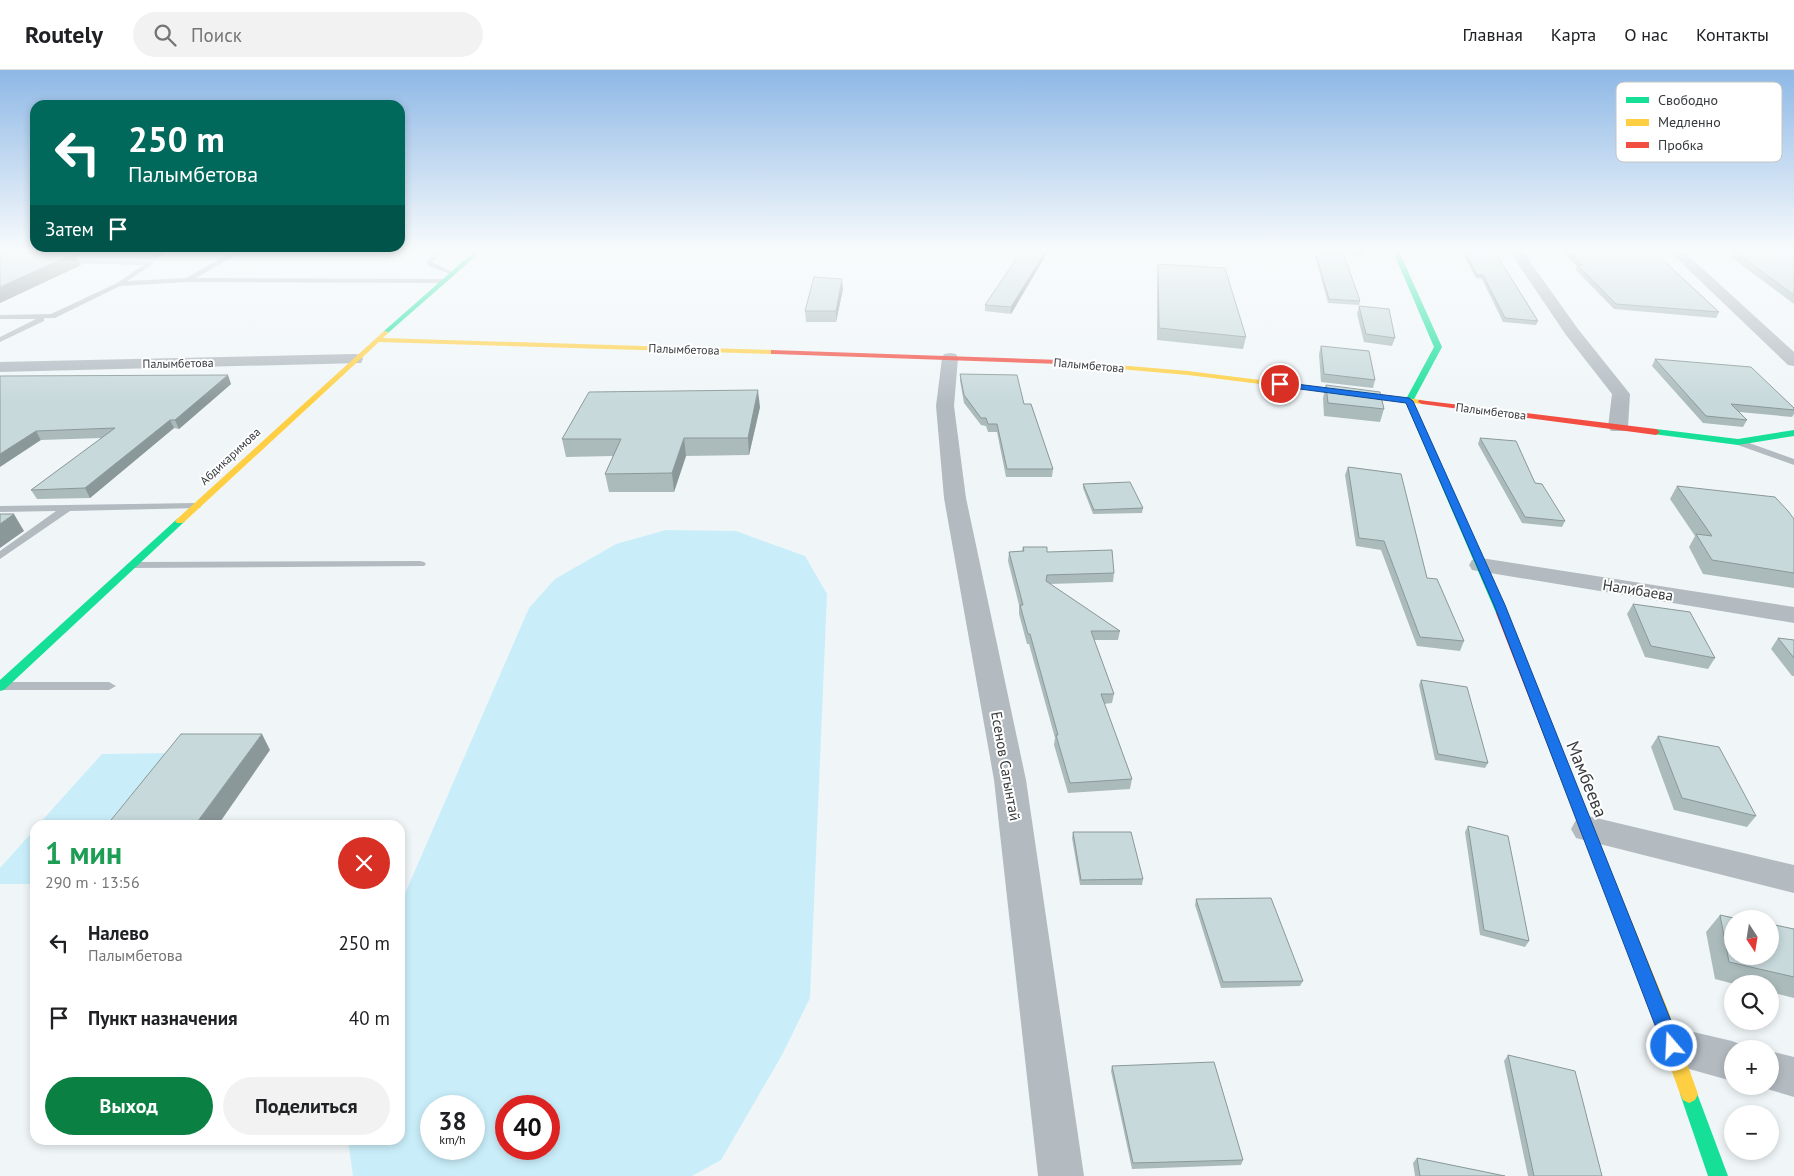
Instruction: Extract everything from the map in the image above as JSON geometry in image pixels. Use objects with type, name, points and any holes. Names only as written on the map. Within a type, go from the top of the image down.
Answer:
[{"type":"street","name":"Абдикаримова","points":[[0,687],[355,359],[421,301]]},
{"type":"street","points":[[1409,401],[1438,347],[1418,301]]},
{"type":"street","points":[[1550,301],[1572,332],[1621,394],[1618,427]]},
{"type":"street","points":[[1729,301],[1794,361]]},
{"type":"street","name":"Палымбетова","points":[[377,340],[1034,360],[1188,373],[1738,442]]},
{"type":"street","name":"Есенов Сагынтай","points":[[950,358],[945,406],[956,498],[1010,780],[1061,1176]]},
{"type":"street","name":"Палымбетова","points":[[0,367],[355,359]]},
{"type":"street","name":"Мамбеева","points":[[1409,401],[1481,565],[1588,829],[1672,1046],[1718,1176]]},
{"type":"street","points":[[1738,442],[1794,433]]},
{"type":"street","name":"Налибаева","points":[[1481,565],[1794,615]]},
{"type":"street","points":[[1588,829],[1794,879]]},
{"type":"street","points":[[1672,1046],[1724,1059]]},
{"type":"street","points":[[1779,1073],[1794,1077]]},
{"type":"lane","points":[[0,340],[43,318],[62,313],[86,301]]},
{"type":"lane","points":[[0,317],[43,318]]},
{"type":"lane","name":"Палымбетова","points":[[1738,442],[1794,462]]},
{"type":"lane","points":[[0,509],[196,506]]},
{"type":"lane","points":[[0,556],[66,509]]},
{"type":"lane","points":[[132,565],[420,564]]},
{"type":"lane","points":[[0,687],[109,686]]},
{"type":"shaded area","points":[[666,530],[736,531],[805,556],[827,594],[810,998],[782,1055],[721,1160],[692,1176],[353,1176],[349,1145],[405,1145],[405,893],[529,608],[555,579],[616,544]]},
{"type":"shaded area","points":[[173,753],[119,820],[43,820],[102,754]]},
{"type":"shaded area","points":[[30,835],[30,884],[0,884],[0,868]]},
{"type":"building","points":[[808,301],[838,301],[836,311],[805,311]]},
{"type":"building","points":[[988,301],[1015,301],[1011,307],[985,305]]},
{"type":"building","points":[[1159,301],[1235,301],[1246,337],[1159,328]]},
{"type":"building","points":[[1496,301],[1525,301],[1538,321],[1505,318]]},
{"type":"building","points":[[1613,301],[1707,301],[1719,312],[1616,304]]},
{"type":"building","points":[[1359,306],[1389,309],[1395,338],[1366,334]]},
{"type":"building","points":[[1321,346],[1369,351],[1375,380],[1324,374]]},
{"type":"building","points":[[1655,359],[1751,367],[1794,410],[1731,404],[1747,420],[1706,416]]},
{"type":"building","points":[[960,374],[1017,375],[1024,404],[1031,404],[1053,469],[1007,469],[997,424],[988,424],[986,418],[981,418],[964,395]]},
{"type":"building","points":[[228,375],[175,420],[170,420],[85,488],[31,490],[115,428],[36,431],[0,454],[0,376]]},
{"type":"building","points":[[1326,385],[1380,392],[1384,409],[1328,403]]},
{"type":"building","points":[[758,390],[748,438],[684,438],[672,473],[605,474],[621,439],[562,439],[589,392]]},
{"type":"building","points":[[1480,438],[1516,441],[1535,483],[1542,484],[1565,521],[1525,517]]},
{"type":"building","points":[[1348,467],[1401,474],[1427,578],[1437,579],[1464,641],[1420,637],[1384,541],[1359,538]]},
{"type":"building","points":[[1130,482],[1143,508],[1094,510],[1083,484]]},
{"type":"building","points":[[1677,486],[1775,497],[1794,519],[1794,573],[1712,560],[1696,534],[1712,536]]},
{"type":"building","points":[[0,514],[14,514],[0,524]]},
{"type":"building","points":[[1023,547],[1047,547],[1047,552],[1112,550],[1114,573],[1047,575],[1046,581],[1120,631],[1091,631],[1114,694],[1101,694],[1132,779],[1070,783],[1030,634],[1028,634],[1020,605],[1023,605],[1009,552],[1024,551]]},
{"type":"building","points":[[1633,604],[1690,612],[1715,658],[1651,646]]},
{"type":"building","points":[[1778,638],[1794,640],[1794,658]]},
{"type":"building","points":[[1421,680],[1467,687],[1488,763],[1438,754]]},
{"type":"building","points":[[181,734],[262,734],[199,820],[111,820]]},
{"type":"building","points":[[1658,736],[1719,747],[1756,816],[1682,798]]},
{"type":"building","points":[[1468,826],[1508,836],[1529,941],[1484,930]]},
{"type":"building","points":[[1073,832],[1131,832],[1143,879],[1081,880]]},
{"type":"building","points":[[1271,898],[1303,981],[1223,982],[1196,899]]},
{"type":"building","points":[[1720,915],[1724,916],[1724,936]]},
{"type":"building","points":[[1779,926],[1794,929],[1794,977],[1742,965],[1779,965]]},
{"type":"building","points":[[1508,1055],[1575,1071],[1602,1176],[1534,1176]]},
{"type":"building","points":[[1214,1062],[1243,1160],[1133,1163],[1112,1066]]},
{"type":"building","points":[[1417,1158],[1505,1176],[1420,1176]]},
{"type":"traffic: fast","points":[[386,332],[422,301]]},
{"type":"traffic: fast","points":[[1418,301],[1438,347],[1409,401],[1502,613]]},
{"type":"traffic: fast","points":[[1656,432],[1738,442],[1794,433]]},
{"type":"traffic: fast","points":[[0,687],[180,521]]},
{"type":"traffic: fast","points":[[1689,1094],[1718,1176]]},
{"type":"traffic: slow","points":[[180,521],[386,332]]},
{"type":"traffic: slow","points":[[377,340],[774,352]]},
{"type":"traffic: slow","points":[[1061,362],[1188,373],[1422,402]]},
{"type":"traffic: slow","points":[[1595,849],[1659,1010],[1689,1094]]},
{"type":"traffic: jam","points":[[774,352],[1061,362]]},
{"type":"traffic: jam","points":[[1422,402],[1656,432]]},
{"type":"traffic: jam","points":[[1502,613],[1595,849]]},
{"type":"route","points":[[1280,384],[1409,401],[1499,605],[1672,1046]]}]
